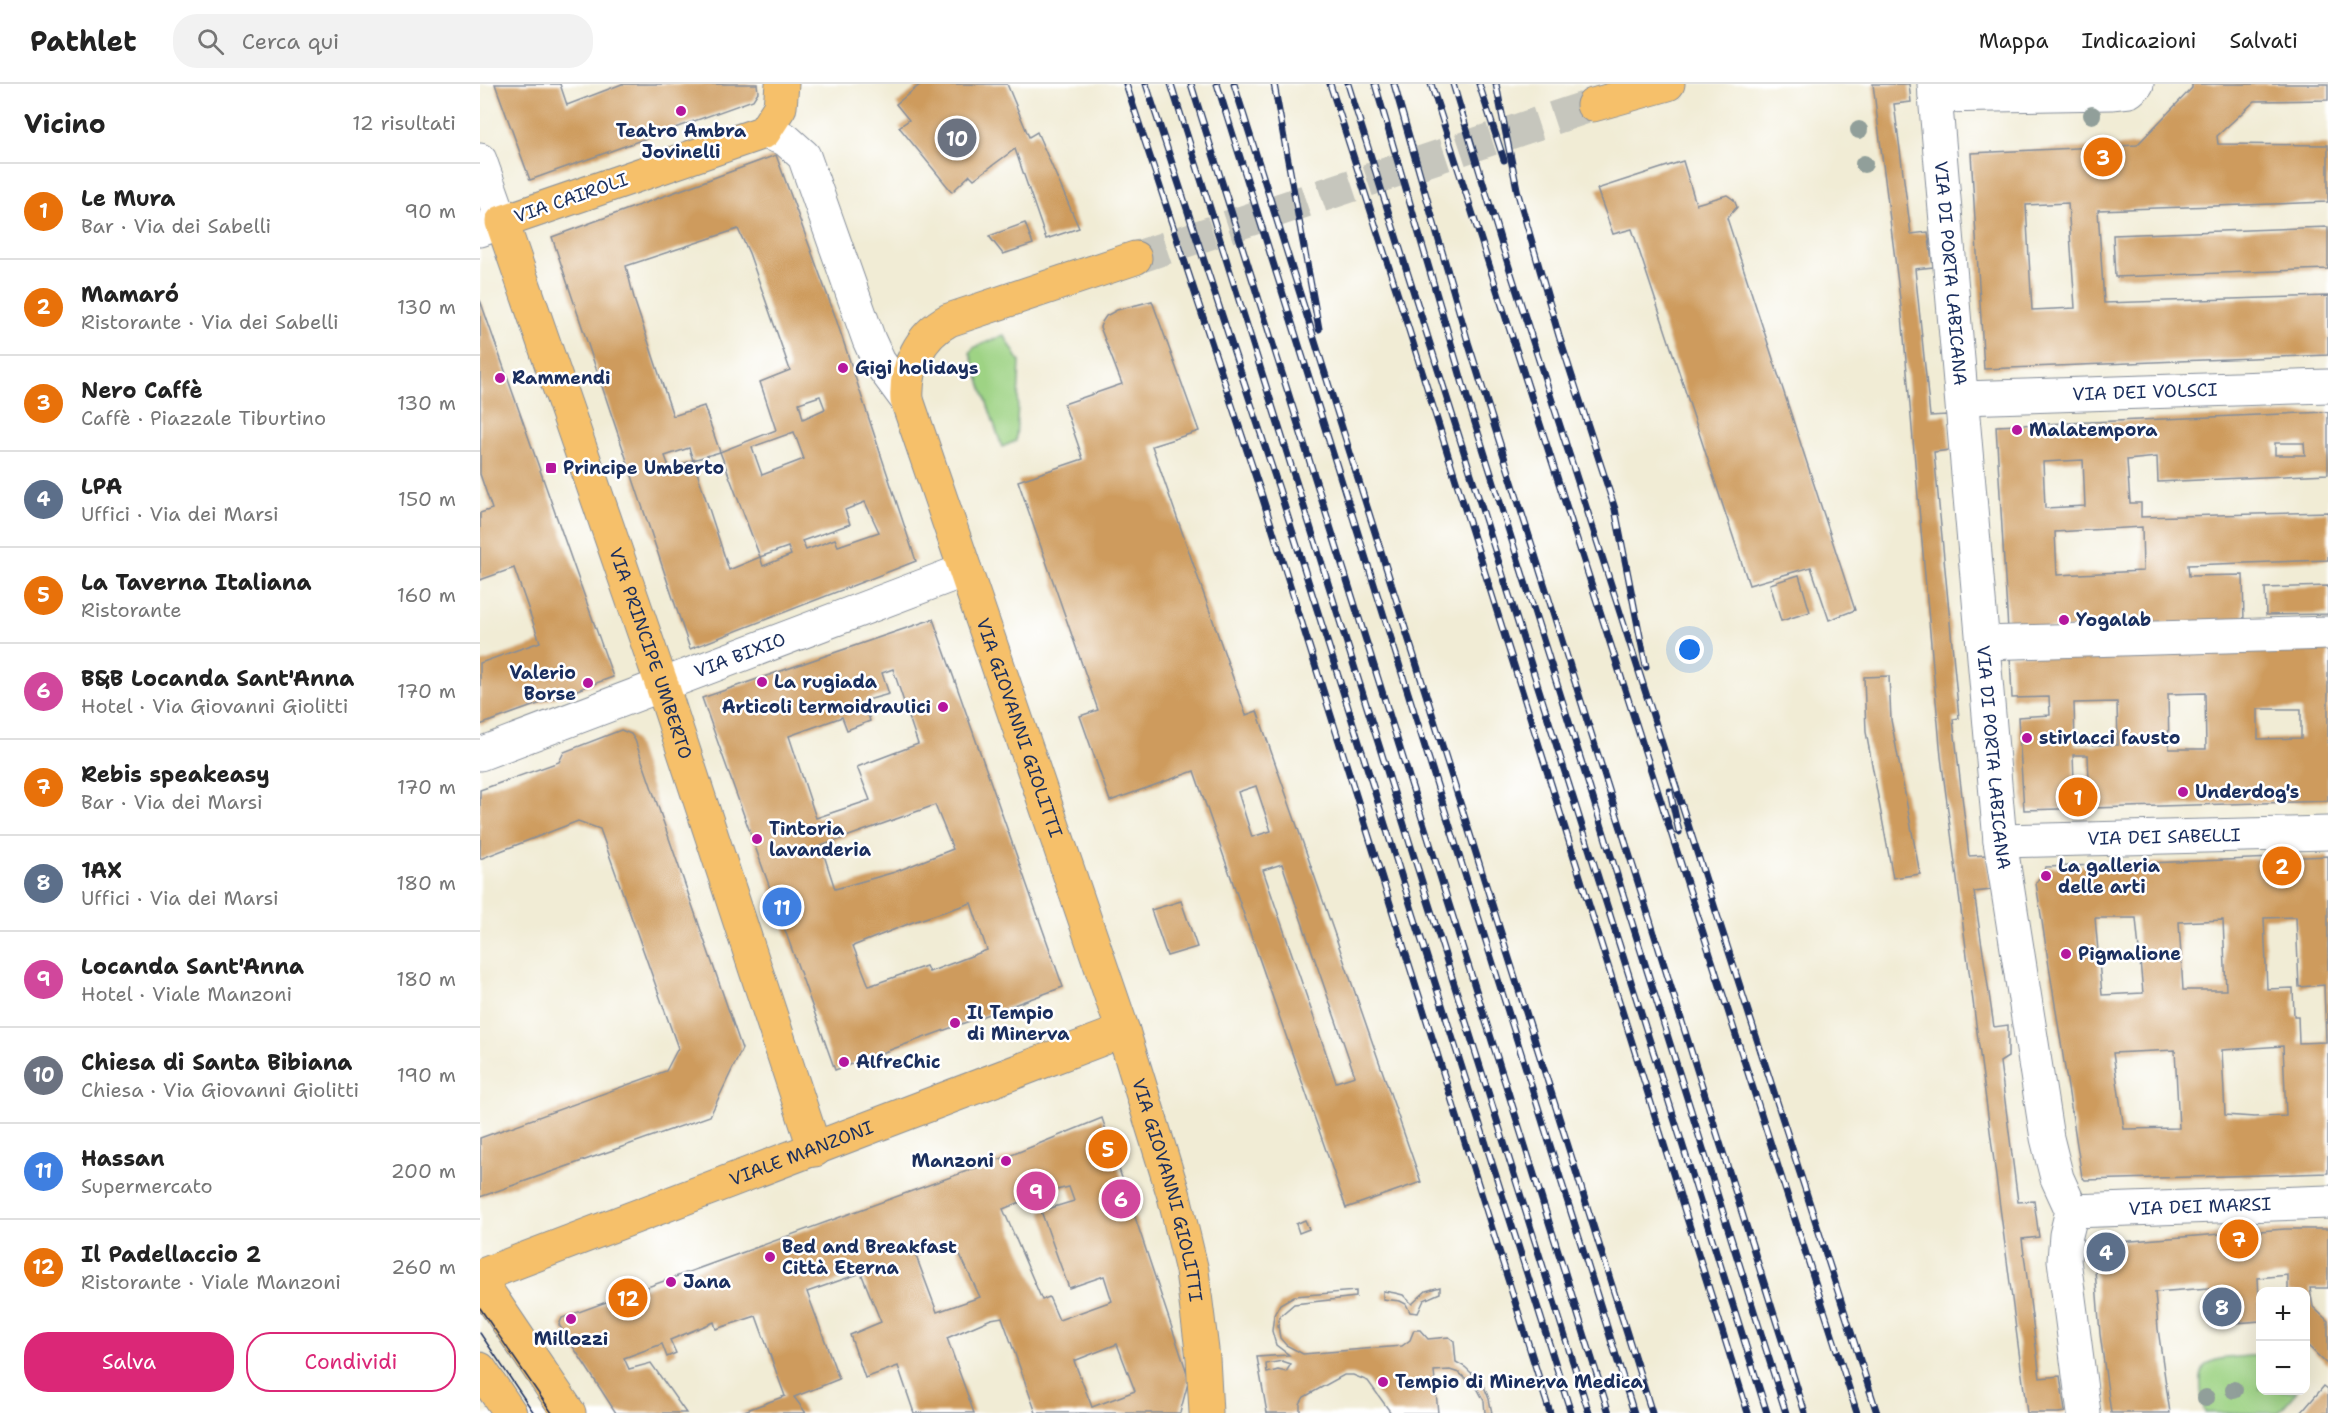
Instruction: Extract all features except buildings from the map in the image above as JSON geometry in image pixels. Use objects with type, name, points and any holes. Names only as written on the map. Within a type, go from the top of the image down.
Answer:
[{"type":"main road","points":[[764,132],[780,107],[782,84]]},
{"type":"main road","points":[[1593,105],[1668,84]]},
{"type":"main road","name":"VIA CAIROLI","points":[[491,226],[764,132]]},
{"type":"main road","name":"VIA PRINCIPE UMBERTO","points":[[491,226],[662,685],[815,1150]]},
{"type":"main road","points":[[906,400],[909,371],[915,355],[921,344],[937,326],[1135,258]]},
{"type":"main road","name":"VIA GIOVANNI GIOLITTI","points":[[906,400],[1123,1031],[1174,1196],[1188,1248],[1199,1328],[1206,1413]]},
{"type":"main road","name":"VIALE MANZONI","points":[[480,1276],[1123,1031]]},
{"type":"main road","points":[[480,1281],[569,1413]]},
{"type":"main road","points":[[480,1370],[510,1413]]},
{"type":"street","points":[[1934,90],[2111,93],[2129,91],[2137,84]]},
{"type":"street","name":"VIA DI PORTA LABICANA","points":[[1934,90],[2000,841],[2050,1152],[2060,1184],[2072,1211]]},
{"type":"street","name":"VIA GIOVANNI GIOLITTI","points":[[764,132],[785,139],[804,156],[868,340],[879,362],[906,400]]},
{"type":"street","name":"VIA PRINCIPE UMBERTO","points":[[480,160],[491,226]]},
{"type":"street","name":"VIA DEI VOLSCI","points":[[1962,398],[2328,386]]},
{"type":"street","name":"VIA BIXIO","points":[[480,754],[965,570]]},
{"type":"street","points":[[1983,644],[2328,633]]},
{"type":"street","name":"VIA DEI SABELLI","points":[[2000,841],[2328,832]]},
{"type":"street","name":"VIA DEI MARSI","points":[[2072,1211],[2328,1202]]},
{"type":"street","points":[[2072,1211],[2066,1235],[2064,1260],[2084,1413]]},
{"type":"green space","points":[[1004,335],[1020,362],[1016,441],[1002,447],[970,353],[973,348]]},
{"type":"green space","points":[[2256,1355],[2256,1395],[2294,1395],[2278,1413],[2205,1413],[2201,1393],[2203,1370],[2209,1363]]},
{"type":"tunnel","points":[[1135,258],[1593,105]]},
{"type":"tram line","points":[[480,1308],[552,1413]]},
{"type":"tram line","points":[[480,1333],[534,1413]]},
{"type":"railway","points":[[1126,84],[1262,496],[1550,1413]]},
{"type":"railway","points":[[1146,84],[1279,489],[1571,1413]]},
{"type":"railway","points":[[1171,84],[1589,1413]]},
{"type":"railway","points":[[1191,84],[1609,1413]]},
{"type":"railway","points":[[1217,84],[1634,1413]]},
{"type":"railway","points":[[1234,84],[1652,1413]]},
{"type":"railway","points":[[1274,84],[1319,329]]},
{"type":"railway","points":[[1330,84],[1748,1413]]},
{"type":"railway","points":[[1348,84],[1767,1413]]},
{"type":"railway","points":[[1375,84],[1465,391],[1786,1413]]},
{"type":"railway","points":[[1394,84],[1468,342],[1805,1413]]},
{"type":"railway","points":[[1431,84],[1857,1413]]},
{"type":"railway","points":[[1453,84],[1501,242],[1877,1413]]},
{"type":"railway","points":[[1479,84],[1504,160]]},
{"type":"railway","points":[[1496,84],[1518,194],[1559,336],[1615,509],[1646,667]]},
{"type":"railway","points":[[1670,791],[1679,832]]},
{"type":"place","name":"Teatro Ambra Jovinelli","points":[[681,111]]},
{"type":"place","name":"Chiesa di Santa Bibiana","points":[[957,138]]},
{"type":"place","name":"Nero Caffè","points":[[2103,157]]},
{"type":"place","name":"Gigi holidays","points":[[843,368]]},
{"type":"place","name":"Rammendi","points":[[500,378]]},
{"type":"place","name":"Malatempora","points":[[2017,430]]},
{"type":"place","name":"Principe Umberto","points":[[551,468]]},
{"type":"place","name":"Yogalab","points":[[2064,620]]},
{"type":"place","name":"La rugiada","points":[[762,682]]},
{"type":"place","name":"Valerio Borse","points":[[588,683]]},
{"type":"place","name":"Articoli termoidraulici","points":[[943,707]]},
{"type":"place","name":"stirlacci fausto","points":[[2027,738]]},
{"type":"place","name":"Underdog's","points":[[2183,792]]},
{"type":"place","name":"Le Mura","points":[[2078,797]]},
{"type":"place","name":"Tintoria lavanderia","points":[[757,839]]},
{"type":"place","name":"Mamaró","points":[[2282,866]]},
{"type":"place","name":"La galleria delle arti","points":[[2046,876]]},
{"type":"place","name":"Hassan","points":[[782,907]]},
{"type":"place","name":"Pigmalione","points":[[2066,954]]},
{"type":"place","name":"Il Tempio di Minerva","points":[[955,1023]]},
{"type":"place","name":"AlfreChic","points":[[844,1062]]},
{"type":"place","name":"La Taverna Italiana","points":[[1108,1149]]},
{"type":"place","name":"Manzoni","points":[[1006,1161]]},
{"type":"place","name":"Locanda Sant'Anna","points":[[1036,1191]]},
{"type":"place","name":"B&B Locanda Sant'Anna","points":[[1121,1199]]},
{"type":"place","name":"Rebis speakeasy","points":[[2239,1239]]},
{"type":"place","name":"LPA","points":[[2106,1252]]},
{"type":"place","name":"Bed and Breakfast Città Eterna","points":[[770,1257]]},
{"type":"place","name":"Jana","points":[[671,1282]]},
{"type":"place","name":"Il Padellaccio 2","points":[[628,1298]]},
{"type":"place","name":"1AX","points":[[2222,1307]]},
{"type":"place","name":"Millozzi","points":[[571,1319]]},
{"type":"place","name":"Tempio di Minerva Medica","points":[[1383,1382]]}]
